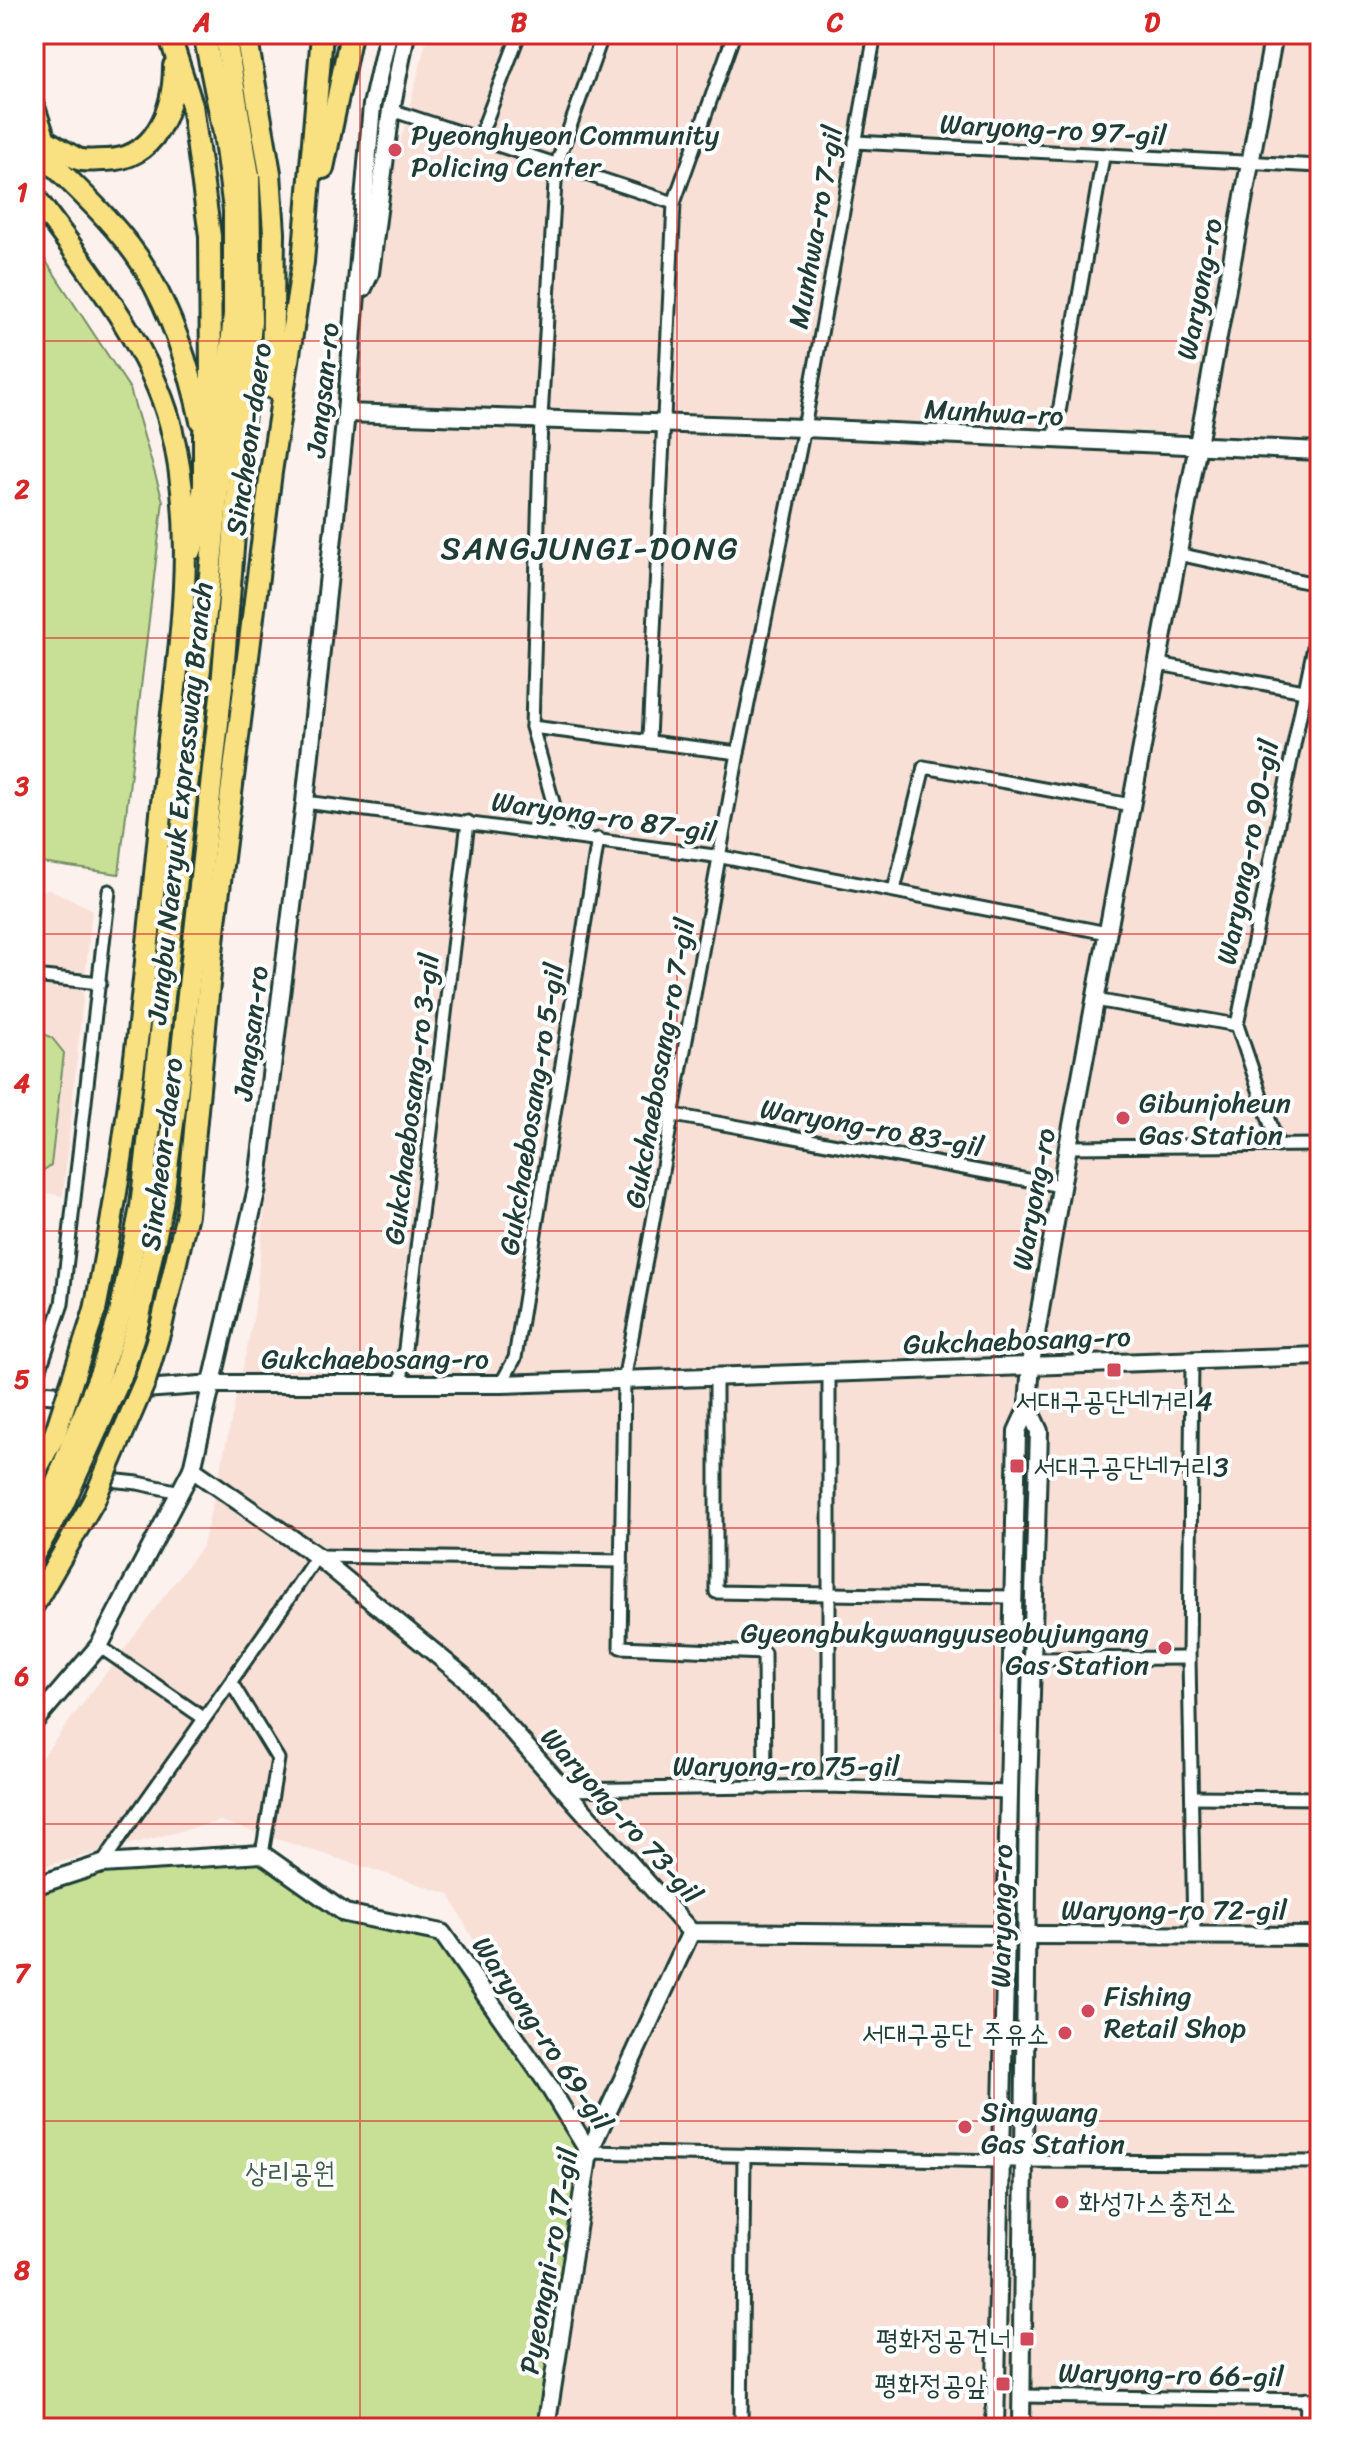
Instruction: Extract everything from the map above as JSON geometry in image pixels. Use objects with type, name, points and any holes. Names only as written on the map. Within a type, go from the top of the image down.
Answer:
[{"type":"highway","points":[[34,107],[45,140],[81,160],[120,161],[146,146],[161,129],[168,110],[174,68],[169,34]]},
{"type":"highway","points":[[169,34],[192,105],[210,236],[211,382],[204,433],[204,486],[183,600]]},
{"type":"highway","name":"Jungbu Naeryuk Expressway Branch","points":[[129,1318],[208,600],[234,314],[234,210],[224,133],[204,34]]},
{"type":"highway","name":"Jungbu Naeryuk Expressway Branch","points":[[34,1554],[57,1500],[101,1372],[129,1318],[162,1205],[178,1086],[222,686],[251,322],[249,176],[225,34]]},
{"type":"highway","points":[[246,34],[270,173],[274,233],[271,472]]},
{"type":"highway","name":"Sincheon-daero","points":[[34,1604],[94,1500],[145,1381],[187,1214],[215,922],[271,472],[303,262],[322,34]]},
{"type":"highway","points":[[303,262],[351,34]]},
{"type":"highway","points":[[34,146],[94,206],[145,269],[190,371],[204,433]]},
{"type":"highway","name":"Sincheon-daero","points":[[34,196],[129,335],[169,420],[183,478],[183,600],[144,991],[113,1219],[95,1310],[55,1434],[34,1473]]},
{"type":"highway","name":"Jungbu Naeryuk Expressway Branch","points":[[34,1524],[57,1500]]},
{"type":"main road","name":"Jangsan-ro","points":[[34,1722],[99,1646],[192,1469],[257,1188],[305,802],[357,300],[372,105],[388,34]]},
{"type":"main road","name":"Jangsan-ro","points":[[357,300],[370,273],[391,110],[406,34]]},
{"type":"main road","name":"Waryong-ro","points":[[995,2428],[1017,1431],[1028,1407],[1031,1363],[1061,1186],[1274,34]]},
{"type":"main road","name":"Munhwa-ro","points":[[346,413],[665,422],[1320,451]]},
{"type":"main road","name":"Gukchaebosang-ro","points":[[34,1393],[60,1395],[214,1384],[624,1381],[1031,1363],[1192,1362],[1320,1356]]},
{"type":"main road","name":"Waryong-ro","points":[[1021,2428],[1022,2161],[1039,1431],[1028,1407]]},
{"type":"main road","name":"Waryong-ro 73-gil","points":[[192,1469],[317,1556],[464,1677],[691,1932],[1004,1935]]},
{"type":"main road","points":[[34,1886],[102,1864],[262,1854]]},
{"type":"main road","name":"Waryong-ro 69-gil","points":[[262,1854],[345,1913],[442,1933],[545,2080],[589,2152]]},
{"type":"main road","name":"Pyeongni-ro 17-gil","points":[[546,2428],[589,2152],[691,1932]]},
{"type":"main road","name":"Waryong-ro 72-gil","points":[[1027,1935],[1320,1936]]},
{"type":"street","points":[[479,139],[519,34]]},
{"type":"street","points":[[562,834],[532,727],[541,418],[556,166],[603,34]]},
{"type":"street","points":[[649,739],[674,203],[734,34]]},
{"type":"street","name":"Munhwa-ro 7-gil","points":[[804,428],[875,34]]},
{"type":"street","points":[[391,110],[674,203]]},
{"type":"street","name":"Waryong-ro 97-gil","points":[[855,142],[1320,166]]},
{"type":"street","points":[[1054,441],[1103,157]]},
{"type":"street","name":"Gukchaebosang-ro 7-gil","points":[[765,1788],[764,1653],[620,1647],[624,1381],[722,857],[738,753],[804,428]]},
{"type":"street","points":[[1178,554],[1320,585]]},
{"type":"street","name":"Waryong-ro 90-gil","points":[[1237,1025],[1320,617]]},
{"type":"street","points":[[1159,664],[1320,694]]},
{"type":"street","points":[[532,727],[738,750],[738,753]]},
{"type":"street","points":[[894,890],[924,767],[1131,805]]},
{"type":"street","name":"Waryong-ro 87-gil","points":[[305,802],[722,857],[1107,933]]},
{"type":"street","name":"Gukchaebosang-ro 3-gil","points":[[401,1382],[468,822]]},
{"type":"street","name":"Gukchaebosang-ro 5-gil","points":[[501,1384],[515,1358],[598,839]]},
{"type":"street","points":[[34,1386],[62,1304],[109,891]]},
{"type":"street","points":[[34,976],[100,983]]},
{"type":"street","points":[[1095,1000],[1237,1025],[1278,1146]]},
{"type":"street","name":"Waryong-ro 83-gil","points":[[674,1115],[1061,1186]]},
{"type":"street","points":[[1068,1147],[1320,1145]]},
{"type":"street","points":[[1192,1362],[1189,1658],[1194,1934]]},
{"type":"street","points":[[829,1372],[829,1786]]},
{"type":"street","points":[[716,1378],[716,1592],[1011,1597]]},
{"type":"street","points":[[34,1473],[138,1483],[180,1492]]},
{"type":"street","points":[[102,1864],[202,1717],[232,1684],[317,1556],[621,1561]]},
{"type":"street","points":[[99,1646],[202,1717]]},
{"type":"street","points":[[1032,1659],[1189,1658]]},
{"type":"street","points":[[232,1684],[278,1759],[262,1854]]},
{"type":"street","name":"Waryong-ro 75-gil","points":[[564,1790],[829,1786],[1008,1792]]},
{"type":"street","points":[[1192,1797],[1320,1798]]},
{"type":"street","name":"Waryong-ro 69-gil","points":[[589,2152],[999,2161],[1320,2162]]},
{"type":"street","points":[[741,2428],[744,2155]]},
{"type":"street","name":"Waryong-ro 66-gil","points":[[1022,2396],[1320,2400]]},
{"type":"street","points":[[1306,2428],[1307,2399]]},
{"type":"shaded area","points":[[428,34],[1320,34],[1320,2428],[548,2428],[591,2162],[449,1894],[220,1821],[34,1869],[34,1768],[203,1545],[254,1315],[355,320]]},
{"type":"shaded area","points":[[49,889],[92,909],[63,1196],[34,1191],[34,891]]},
{"type":"green space","points":[[34,243],[130,389],[163,501],[119,874],[34,862]]},
{"type":"green space","points":[[34,1029],[52,1038],[64,1053],[51,1165],[34,1177]]},
{"type":"green space","name":"상리공원","points":[[262,1860],[343,1919],[440,1938],[580,2148],[538,2428],[34,2428],[34,1892],[101,1870]]},
{"type":"place","name":"Pyeonghyeon Community Policing Center","points":[[395,150]]},
{"type":"place","name":"Gibunjoheun Gas Station","points":[[1123,1118]]},
{"type":"place","name":"서대구공단네거리4","points":[[1114,1370]]},
{"type":"place","name":"서대구공단네거리3","points":[[1017,1466]]},
{"type":"place","name":"Gyeongbukgwangyuseobujungang Gas Station","points":[[1165,1648]]},
{"type":"place","name":"Fishing Retail Shop","points":[[1088,2011]]},
{"type":"place","name":"서대구공단 주유소","points":[[1065,2033]]},
{"type":"place","name":"Singwang Gas Station","points":[[965,2127]]},
{"type":"place","name":"화성가스충전소","points":[[1062,2202]]},
{"type":"place","name":"평화정공건너","points":[[1027,2339]]},
{"type":"place","name":"평화정공앞","points":[[1003,2384]]},
{"type":"district","name":"SANGJUNGI-DONG","points":[[590,548]]}]
